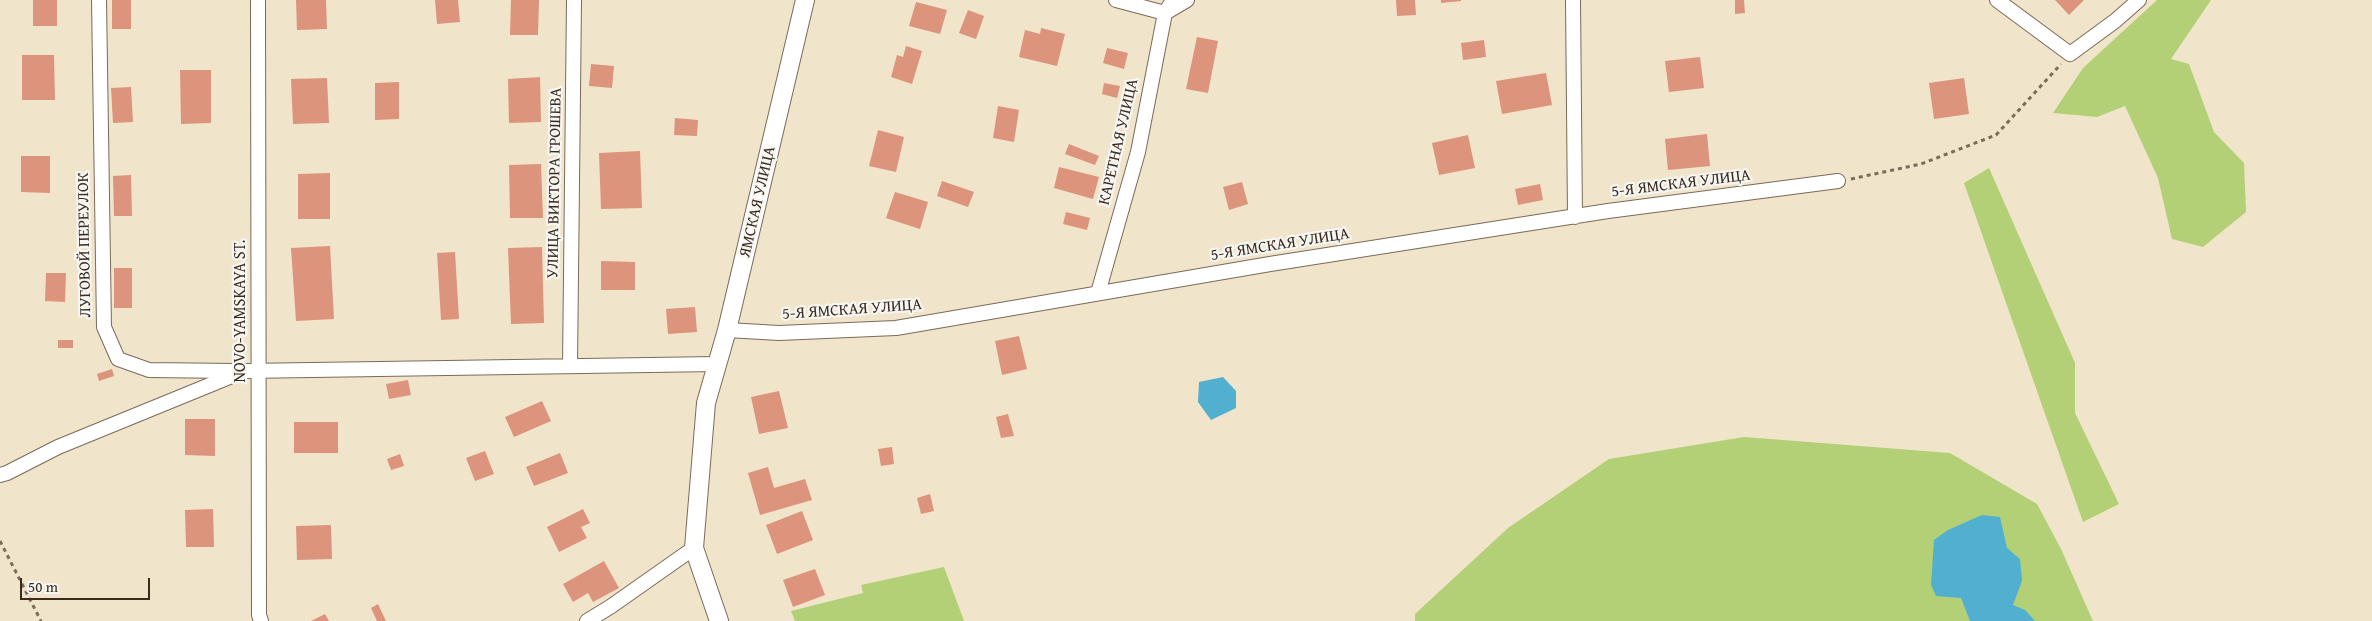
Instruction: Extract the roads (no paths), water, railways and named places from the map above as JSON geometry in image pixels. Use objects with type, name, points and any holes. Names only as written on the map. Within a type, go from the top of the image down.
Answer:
[{"type":"street","name":"ЛУГОВОЙ ПЕРЕУЛОК","points":[[99,0],[104,327],[118,359],[149,370],[244,371]]},
{"type":"street","name":"NOVO-YAMSKAYA ST.","points":[[258,0],[259,615],[261,621]]},
{"type":"street","name":"УЛИЦА ВИКТОРА ГРОШЕВА","points":[[570,366],[574,0]]},
{"type":"street","name":"ЯМСКАЯ УЛИЦА","points":[[694,548],[706,403],[727,330],[805,0]]},
{"type":"street","points":[[1116,0],[1165,12],[1187,0]]},
{"type":"street","name":"КАРЕТНАЯ УЛИЦА","points":[[1098,293],[1138,152],[1165,12],[1173,0]]},
{"type":"street","points":[[1573,0],[1575,217]]},
{"type":"street","points":[[1997,0],[2070,54],[2115,21],[2139,0]]},
{"type":"street","name":"5-Я ЯМСКАЯ УЛИЦА","points":[[727,330],[778,333],[896,328],[1270,264],[1575,217],[1838,181]]},
{"type":"street","points":[[0,475],[58,447],[244,371],[717,364]]},
{"type":"street","points":[[587,621],[694,548],[718,621]]},
{"type":"water","points":[[1223,377],[1236,391],[1236,408],[1211,420],[1198,402],[1199,382]]},
{"type":"water","points":[[1982,515],[2000,517],[2007,548],[2020,559],[2022,581],[2013,605],[2025,610],[2035,621],[1970,621],[1961,598],[1936,596],[1931,585],[1934,540],[1948,530]]}]
